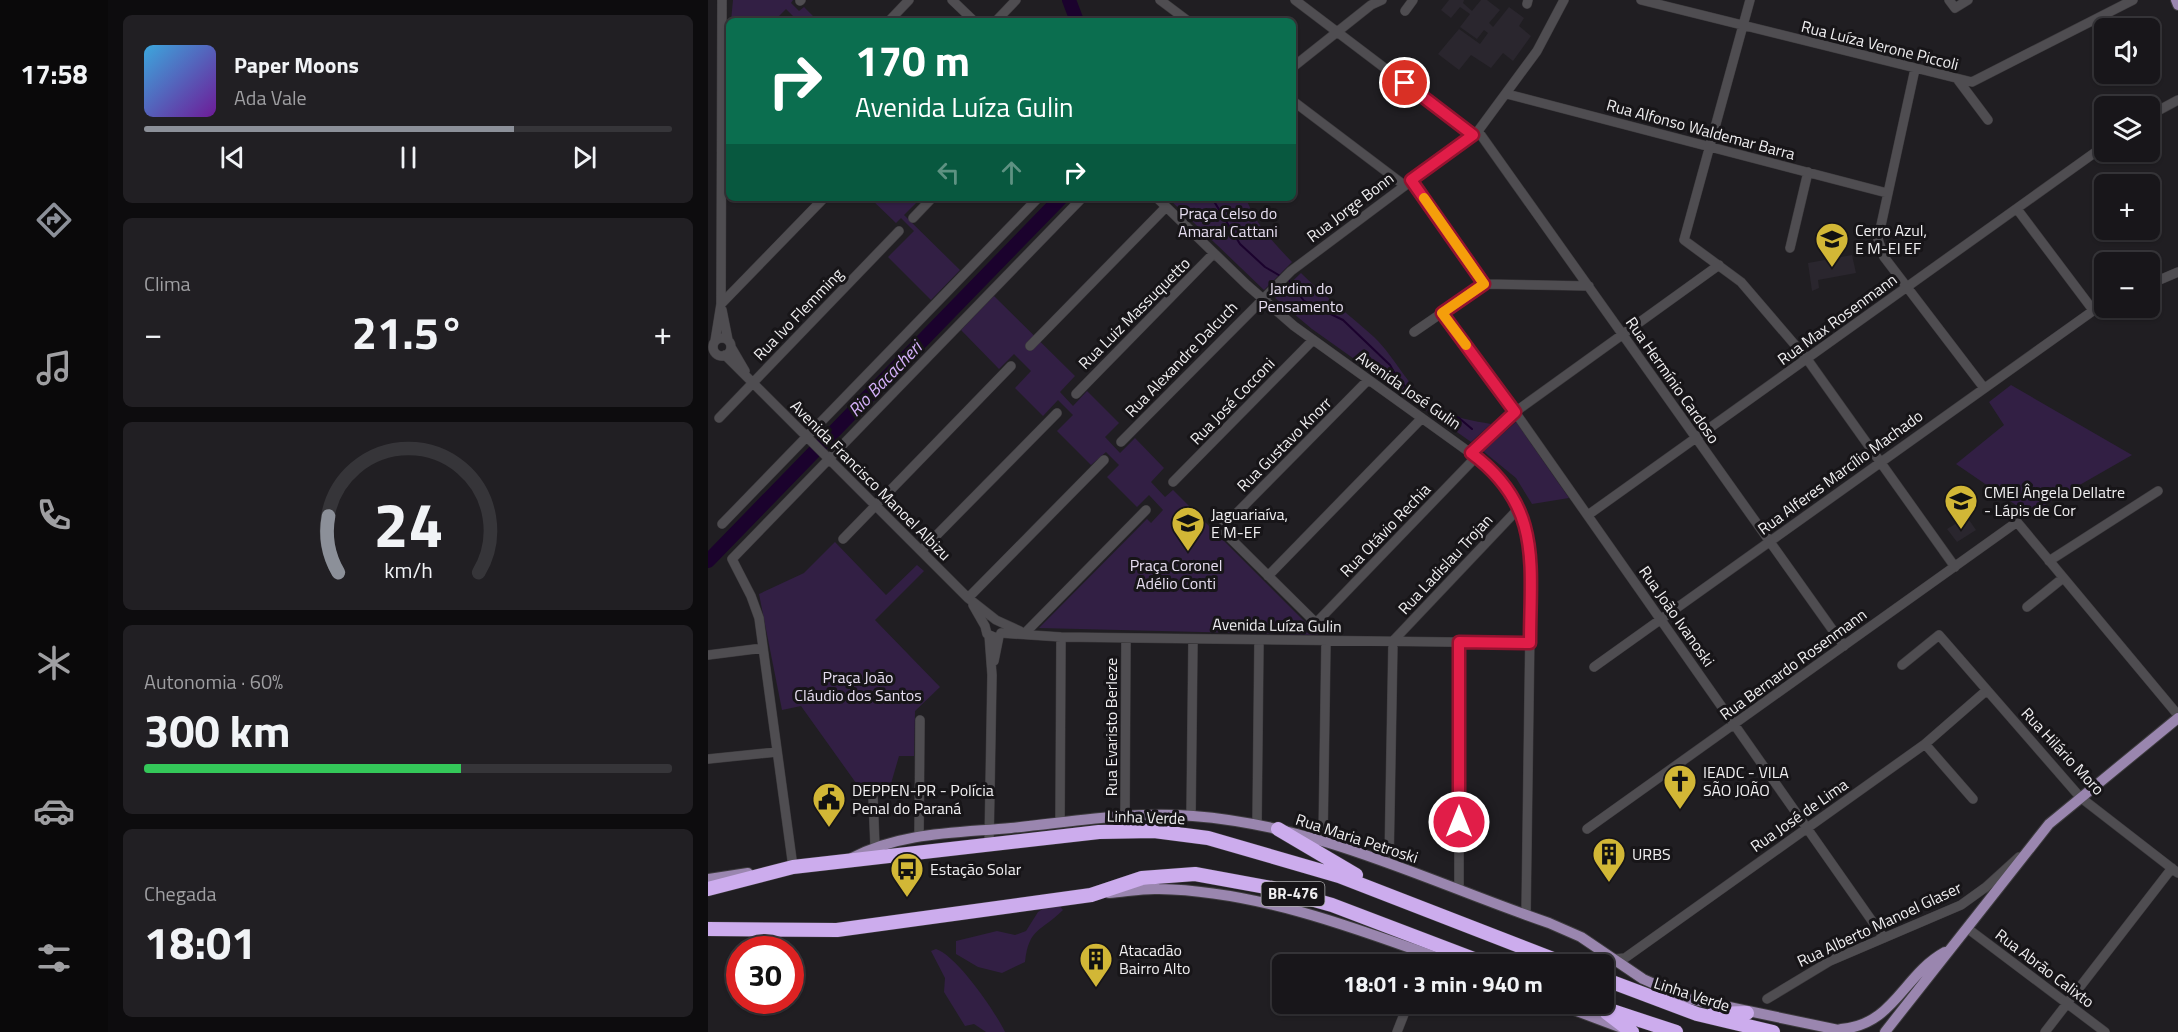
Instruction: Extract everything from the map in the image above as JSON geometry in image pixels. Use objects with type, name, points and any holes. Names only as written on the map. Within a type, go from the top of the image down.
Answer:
[{"type":"highway","points":[[1278,829],[1386,893]]},
{"type":"highway","name":"Linha Verde","points":[[708,889],[793,867],[1118,830],[1174,833],[1208,838],[1298,863],[1386,893],[1541,954]]},
{"type":"highway","name":"BR-476","points":[[708,928],[837,930],[1091,895],[1142,878],[1195,874],[1272,888],[1332,905],[1462,954]]},
{"type":"highway","name":"Linha Verde","points":[[1614,983],[1697,1014],[1773,1032]]},
{"type":"highway","points":[[1614,1011],[1676,1032]]},
{"type":"highway","points":[[1697,1014],[1747,1013]]},
{"type":"highway","points":[[1607,1014],[1632,1032]]},
{"type":"main road","points":[[2176,0],[2178,5]]},
{"type":"main road","points":[[1891,1032],[1967,928],[2049,824],[2178,716]]},
{"type":"main road","name":"Rua Maria Petroski","points":[[846,861],[874,846],[919,836],[1125,816],[1191,816],[1257,825],[1323,839],[1581,937],[1686,998],[1829,1030]]},
{"type":"main road","points":[[708,879],[793,867]]},
{"type":"main road","points":[[1091,895],[1158,889],[1205,894],[1294,911],[1411,954]]},
{"type":"main road","points":[[708,934],[734,930]]},
{"type":"main road","points":[[1829,1030],[1858,1026],[1881,1016],[1926,964],[1953,947]]},
{"type":"main road","points":[[1885,1032],[1929,979]]},
{"type":"main road","points":[[1584,1014],[1632,1032]]},
{"type":"main road","points":[[1829,1030],[1848,1032]]},
{"type":"street","name":"Avenida Francisco Manoel Albizu","points":[[722,0],[721,304],[712,346],[715,352],[722,355],[753,383],[968,598],[998,621]]},
{"type":"street","points":[[892,18],[909,0]]},
{"type":"street","points":[[952,0],[971,18]]},
{"type":"street","points":[[999,18],[1016,0]]},
{"type":"street","points":[[1160,0],[1184,18]]},
{"type":"street","name":"Rua Hermínio Cardoso","points":[[1295,0],[1476,133],[1589,286],[1844,646]]},
{"type":"street","points":[[1296,65],[1372,2],[1382,0]]},
{"type":"street","points":[[1405,11],[1412,0]]},
{"type":"street","name":"Rua Jorge Bonn","points":[[1262,298],[1305,259],[1476,133],[1537,51],[1564,0]]},
{"type":"street","name":"Rua Luíza Verone Piccoli","points":[[1641,0],[1958,80],[1977,80],[2133,0]]},
{"type":"street","points":[[1750,0],[1684,240],[1750,290],[1807,359],[1955,567]]},
{"type":"street","points":[[1949,0],[1955,8],[1968,0]]},
{"type":"street","points":[[1915,69],[1878,239],[1884,257],[1984,388]]},
{"type":"street","points":[[721,82],[726,77]]},
{"type":"street","points":[[1958,80],[1988,120]]},
{"type":"street","name":"Rua Alfonso Waldemar Barra","points":[[1507,94],[1887,193]]},
{"type":"street","points":[[2160,110],[2178,100]]},
{"type":"street","points":[[1296,102],[1408,183],[1484,284]]},
{"type":"street","name":"Rua Max Rosenmann","points":[[1588,515],[2094,153]]},
{"type":"street","points":[[1790,248],[1808,172]]},
{"type":"street","points":[[721,193],[726,188]]},
{"type":"street","points":[[721,304],[821,201]]},
{"type":"street","points":[[913,218],[929,201]]},
{"type":"street","points":[[722,524],[809,439],[1035,201]]},
{"type":"street","points":[[793,867],[756,608],[732,559],[827,458],[1079,201]]},
{"type":"street","name":"Avenida José Gulin","points":[[1160,201],[1262,298],[1312,340],[1473,454],[1497,477],[1520,508],[1527,528],[1530,547],[1526,915]]},
{"type":"street","points":[[1030,346],[1166,207]]},
{"type":"street","points":[[2017,209],[2093,310]]},
{"type":"street","name":"Rua Ivo Flemming","points":[[719,418],[899,231]]},
{"type":"street","name":"Rua Luiz Massuquetto","points":[[1076,394],[1214,253]]},
{"type":"street","name":"Rua Otávio Rechia","points":[[1268,576],[1316,623],[1515,412],[1719,265]]},
{"type":"street","points":[[2160,280],[2178,272]]},
{"type":"street","points":[[1414,332],[1484,284],[1589,286]]},
{"type":"street","name":"Rua Alexandre Dalcuch","points":[[1121,442],[1262,298]]},
{"type":"street","name":"Avenida Francisco Manoel Albizu","points":[[721,304],[730,343],[753,383]]},
{"type":"street","name":"Rua Alferes Marcílio Machado","points":[[1594,667],[2093,310]]},
{"type":"street","name":"Rua João Ivanoski","points":[[1442,313],[1588,515],[1884,938]]},
{"type":"street","points":[[708,361],[722,355],[730,343],[720,338],[712,346]]},
{"type":"street","name":"Rua José Cocconi","points":[[1173,482],[1312,340]]},
{"type":"street","points":[[843,539],[1011,366]]},
{"type":"street","name":"Rua Gustavo Knorr","points":[[1268,576],[1221,529],[1368,380]]},
{"type":"street","points":[[921,551],[1057,412]]},
{"type":"street","points":[[1268,576],[1422,418]]},
{"type":"street","points":[[968,598],[1104,460]]},
{"type":"street","points":[[2158,491],[2049,561],[2178,716]]},
{"type":"street","name":"Rua Ladislau Trojan","points":[[1393,642],[1520,508]]},
{"type":"street","points":[[1025,633],[1146,510]]},
{"type":"street","name":"Rua Bernardo Rosenmann","points":[[1587,830],[2017,522],[2049,561]]},
{"type":"street","points":[[2027,607],[2064,578]]},
{"type":"street","name":"Avenida Francisco Manoel Albizu","points":[[968,598],[993,633],[989,844]]},
{"type":"street","points":[[988,621],[998,621],[993,633],[988,621]]},
{"type":"street","name":"Avenida Luíza Gulin","points":[[998,621],[1025,633]]},
{"type":"street","name":"Avenida Luíza Gulin","points":[[993,633],[1025,633],[1060,637],[1530,643]]},
{"type":"street","name":"Rua Hilário Moro","points":[[1902,664],[1939,635],[2080,797],[2175,871]]},
{"type":"street","points":[[1060,637],[1060,823]]},
{"type":"street","name":"Rua Evaristo Berleze","points":[[1125,816],[1126,638]]},
{"type":"street","points":[[1191,816],[1193,639]]},
{"type":"street","points":[[1257,825],[1260,640]]},
{"type":"street","points":[[1323,839],[1326,641]]},
{"type":"street","points":[[1389,863],[1393,642]]},
{"type":"street","points":[[1459,642],[1459,890]]},
{"type":"street","points":[[708,655],[763,648]]},
{"type":"street","name":"Rua José de Lima","points":[[1622,962],[1925,744],[1987,690]]},
{"type":"street","points":[[919,836],[920,720]]},
{"type":"street","points":[[1925,744],[1973,799]]},
{"type":"street","points":[[708,759],[777,752]]},
{"type":"street","points":[[873,798],[874,846]]},
{"type":"street","name":"Rua Alberto Manoel Glaser","points":[[1767,999],[1817,967],[1969,901],[2028,849]]},
{"type":"street","points":[[2045,1032],[2175,871]]},
{"type":"street","name":"Rua Abrão Calixto","points":[[1967,928],[2105,1032]]},
{"type":"street","points":[[1397,1032],[1404,1014]]},
{"type":"shaded area","points":[[1449,0],[1464,0],[1463,3],[1472,11],[1481,0],[1487,0],[1500,10],[1489,23],[1493,27],[1509,7],[1524,18],[1519,26],[1531,36],[1513,61],[1503,53],[1491,68],[1471,55],[1459,70],[1438,54],[1459,29],[1480,44],[1488,33],[1484,30],[1477,39],[1460,27],[1470,14],[1460,7],[1451,18],[1441,10]]},
{"type":"shaded area","name":"Cerro Azul, E M-EI EF","points":[[1852,255],[1856,273],[1818,280],[1819,288],[1812,291],[1808,263]]},
{"type":"shaded area","name":"CMEI Ângela Dellatre - Lápis de Cor","points":[[1967,517],[1976,530],[1957,542],[1947,529]]},
{"type":"green space","points":[[733,0],[793,0],[791,3],[799,11],[804,7],[815,18],[795,18],[786,9],[777,18],[731,18]]},
{"type":"green space","points":[[873,201],[918,201],[904,215],[960,270],[931,300],[888,257],[914,231],[901,218],[896,223]]},
{"type":"green space","name":"Praça Celso do Amaral Cattani","points":[[1171,201],[1247,201],[1271,240],[1292,262],[1264,290]]},
{"type":"green space","name":"Jardim do Pensamento","points":[[1301,273],[1374,337],[1419,394],[1428,402],[1451,415],[1491,424],[1471,442],[1312,329],[1275,298]]},
{"type":"green space","name":"Praça Coronel Adélio Conti","points":[[994,296],[1075,376],[1060,392],[1073,406],[1087,391],[1119,423],[1105,437],[1120,453],[1135,438],[1164,468],[1151,482],[1165,497],[1173,490],[1318,635],[1039,628],[1147,519],[1151,523],[1163,510],[1149,495],[1137,507],[1107,477],[1119,465],[1106,452],[1091,465],[1057,431],[1073,415],[1058,400],[1043,416],[1015,388],[1031,371],[1014,354],[999,369],[961,330]]},
{"type":"green space","points":[[2011,385],[2132,455],[2029,514],[1956,464],[2004,425],[1989,402]]},
{"type":"green space","points":[[1516,422],[1569,498],[1532,504],[1516,478],[1483,451]]},
{"type":"green space","name":"Praça João Cláudio dos Santos","points":[[835,542],[886,595],[917,565],[924,571],[875,620],[940,687],[915,711],[914,756],[899,756],[890,787],[861,790],[801,706],[782,710],[759,594],[804,573]]},
{"type":"green space","points":[[1055,901],[1063,910],[1033,936],[1025,962],[1002,973],[978,967],[956,954],[956,941],[997,931],[1015,935],[1026,931],[1038,912]]},
{"type":"green space","points":[[936,949],[945,954],[964,973],[984,998],[1005,1032],[986,1032],[974,1024],[965,1026],[944,992],[945,978],[931,951]]},
{"type":"waterway","name":"Rio Bacacheri","points":[[1069,0],[1076,18]]},
{"type":"waterway","name":"Rio Bacacheri","points":[[708,561],[1058,201]]},
{"type":"waterway","points":[[1214,201],[1240,244],[1265,267],[1282,277]]},
{"type":"waterway","points":[[1288,279],[1304,301],[1343,320],[1390,365],[1399,381],[1425,403],[1459,418],[1472,429]]},
{"type":"slow traffic","points":[[1424,198],[1484,284],[1442,313],[1466,345]]},
{"type":"place","name":"Cerro Azul, E M-EI EF","points":[[1832,268]]},
{"type":"place","name":"CMEI Ângela Dellatre - Lápis de Cor","points":[[1961,530]]},
{"type":"place","name":"Jaguariaíva, E M-EF","points":[[1188,552]]},
{"type":"place","name":"IEADC - VILA SÃO JOÃO","points":[[1680,810]]},
{"type":"place","name":"DEPPEN-PR - Polícia Penal do Paraná","points":[[829,828]]},
{"type":"place","name":"URBS","points":[[1609,883]]},
{"type":"place","name":"Estação Solar","points":[[907,898]]},
{"type":"place","name":"Atacadão Bairro Alto","points":[[1096,988]]},
{"type":"route","points":[[1405,83],[1473,135],[1411,180],[1484,284],[1442,313],[1515,412],[1471,453],[1497,477],[1520,508],[1527,528],[1531,557],[1530,643],[1459,642],[1459,822]]}]
